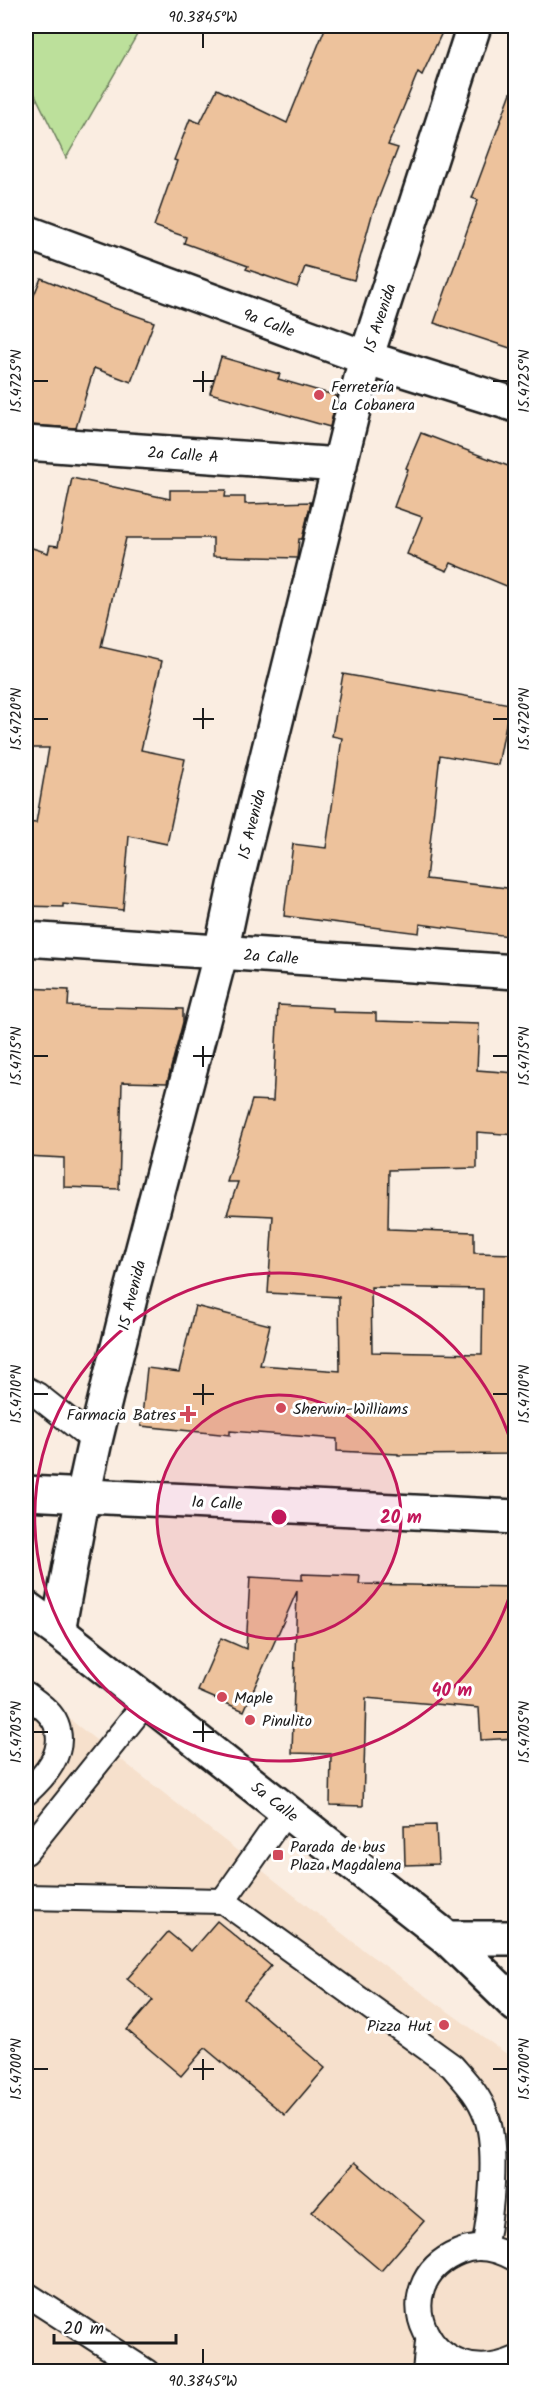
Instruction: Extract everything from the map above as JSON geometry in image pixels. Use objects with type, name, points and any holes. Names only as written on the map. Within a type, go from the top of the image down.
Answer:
[{"type":"street","name":"15 Avenida","points":[[58,1631],[95,1441],[132,1290],[221,952],[235,886],[366,358],[474,26]]},
{"type":"street","name":"9a Calle","points":[[26,232],[366,358],[516,405]]},
{"type":"street","name":"2a Calle A","points":[[26,443],[340,465]]},
{"type":"street","name":"2a Calle","points":[[26,939],[516,972]]},
{"type":"street","name":"1a Calle","points":[[26,1493],[516,1517]]},
{"type":"street","name":"5a Calle","points":[[26,1608],[287,1810],[447,1938],[516,2005]]},
{"type":"street","points":[[447,1938],[516,1938]]},
{"type":"lane","points":[[26,1389],[38,1395],[95,1441]]},
{"type":"lane","points":[[26,1694],[46,1710],[56,1724],[58,1741],[55,1759],[45,1774],[26,1793]]},
{"type":"lane","points":[[26,1852],[147,1701]]},
{"type":"lane","points":[[223,1901],[287,1810]]},
{"type":"lane","points":[[26,1897],[223,1901],[452,2066],[477,2095],[487,2115],[493,2141],[489,2227],[484,2248]]},
{"type":"lane","points":[[516,2259],[502,2252],[484,2248],[465,2250],[447,2257],[432,2271],[423,2287],[419,2306],[421,2325],[428,2342],[441,2356],[459,2366],[476,2371],[496,2368],[516,2359]]},
{"type":"lane","points":[[26,2294],[147,2372]]},
{"type":"lane","points":[[425,2372],[428,2342]]},
{"type":"shaded area","points":[[26,1685],[366,1952],[515,2060],[515,2371],[26,2371]]},
{"type":"green space","points":[[26,26],[142,26],[66,158],[26,76]]},
{"type":"building","points":[[326,26],[445,26],[422,75],[418,72],[388,145],[398,148],[372,215],[354,280],[305,267],[297,287],[184,243],[186,237],[154,226],[177,161],[174,160],[190,119],[200,123],[217,89],[287,123]]},
{"type":"building","points":[[512,90],[516,90],[516,350],[434,323],[478,200],[472,198]]},
{"type":"building","points":[[41,278],[154,322],[131,382],[94,368],[76,428],[26,425],[26,315]]},
{"type":"building","points":[[221,357],[280,374],[278,379],[337,396],[330,427],[210,393]]},
{"type":"building","points":[[421,433],[516,469],[516,590],[451,563],[447,571],[407,554],[422,517],[394,507],[408,469],[406,468]]},
{"type":"building","points":[[72,478],[170,499],[170,490],[226,490],[225,497],[245,497],[245,504],[311,502],[302,539],[299,539],[297,558],[213,556],[213,538],[126,538],[101,647],[162,661],[141,750],[185,759],[167,844],[129,836],[123,910],[63,904],[63,907],[26,906],[26,822],[36,823],[49,748],[26,748],[26,546],[48,553],[50,545],[58,546]]},
{"type":"building","points":[[343,674],[510,704],[498,765],[440,755],[426,879],[516,889],[516,937],[420,924],[419,933],[284,916],[293,844],[326,848],[342,738],[332,736]]},
{"type":"building","points":[[26,988],[69,990],[68,1006],[183,1009],[183,1022],[167,1083],[122,1082],[119,1189],[64,1187],[64,1158],[26,1156]]},
{"type":"building","points":[[278,1005],[333,1008],[333,1012],[376,1013],[376,1021],[479,1024],[477,1070],[516,1073],[516,1135],[477,1132],[477,1168],[389,1170],[388,1229],[474,1232],[474,1253],[516,1254],[516,1454],[398,1455],[337,1451],[337,1439],[230,1431],[230,1435],[141,1426],[147,1368],[179,1372],[195,1306],[270,1325],[260,1365],[340,1371],[339,1297],[268,1293],[273,1216],[227,1214],[238,1182],[227,1182],[252,1100],[273,1101]],"holes":[[[371,1287],[483,1289],[482,1354],[372,1352]]]},
{"type":"building","points":[[302,1574],[360,1576],[359,1584],[516,1587],[516,1738],[481,1740],[479,1708],[366,1698],[363,1806],[330,1805],[331,1754],[292,1753],[297,1591],[244,1711],[198,1691],[221,1638],[246,1649],[250,1577],[302,1580]]},
{"type":"building","points":[[436,1825],[438,1864],[405,1865],[404,1826]]},
{"type":"building","points":[[217,1921],[271,1966],[244,1999],[325,2068],[285,2115],[205,2048],[181,2076],[127,2030],[153,2000],[127,1979],[168,1932],[191,1951]]},
{"type":"building","points":[[355,2162],[424,2221],[381,2271],[312,2212]]},
{"type":"place","name":"Ferretería La Cobanera","points":[[319,395]]},
{"type":"place","name":"Sherwin-Williams","points":[[281,1408]]},
{"type":"place","name":"Farmacia Batres","points":[[188,1414]]},
{"type":"place","name":"Maple","points":[[222,1697]]},
{"type":"place","name":"Pinulito","points":[[250,1720]]},
{"type":"place","name":"Parada de bus Plaza Magdalena","points":[[278,1855]]},
{"type":"place","name":"Pizza Hut","points":[[444,2025]]}]
